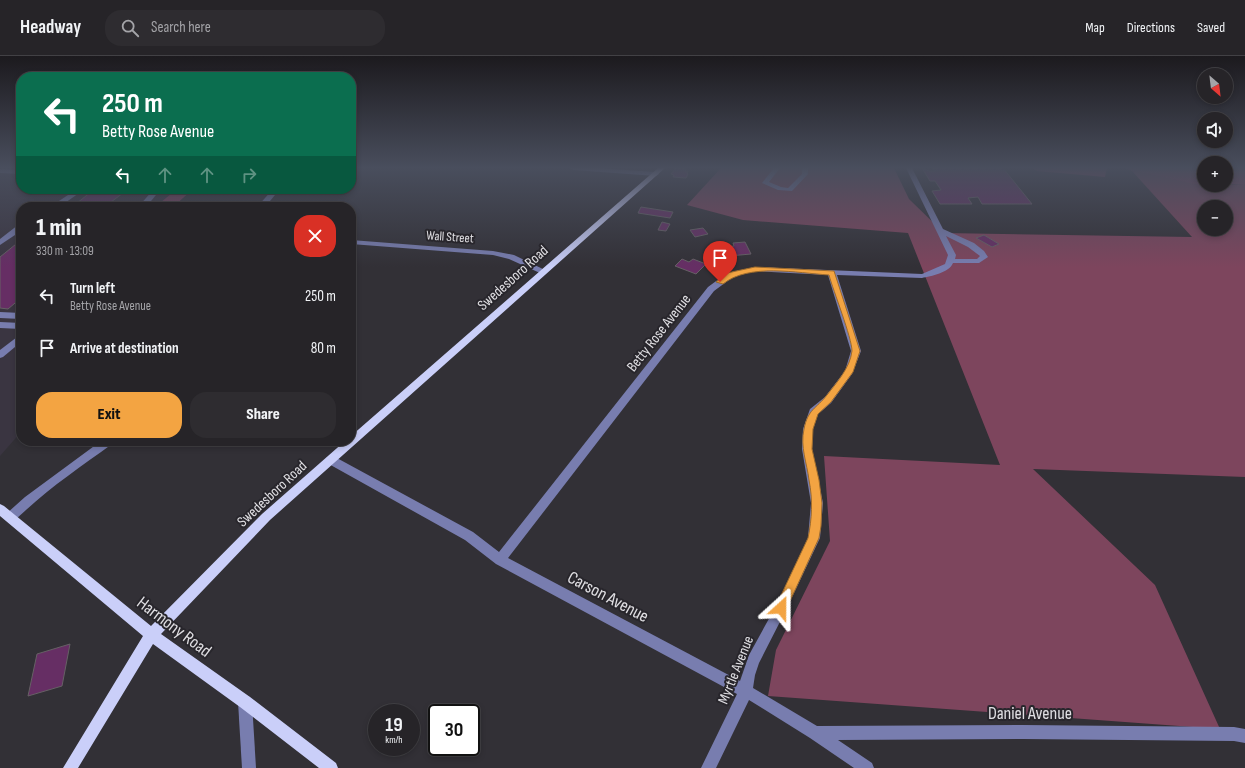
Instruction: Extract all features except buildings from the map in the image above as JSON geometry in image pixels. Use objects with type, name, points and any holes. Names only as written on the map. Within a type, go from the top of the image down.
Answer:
[{"type":"main road","name":"Swedesboro Road","points":[[356,438],[543,271],[624,201]]},
{"type":"main road","name":"Swedesboro Road","points":[[70,768],[151,635],[266,517],[347,446]]},
{"type":"main road","name":"Harmony Road","points":[[5,513],[151,635],[245,702],[331,768]]},
{"type":"street","points":[[925,201],[939,230],[952,256],[951,261],[979,261],[984,257],[982,253],[971,245],[939,230]]},
{"type":"street","points":[[0,243],[16,231]]},
{"type":"street","name":"Wall Street","points":[[356,242],[493,253],[511,257],[543,271]]},
{"type":"street","name":"Betty Rose Avenue","points":[[500,560],[711,289],[730,275],[755,269],[922,276],[945,268],[951,261]]},
{"type":"street","name":"Myrtle Avenue","points":[[708,768],[746,691],[748,675],[814,538],[817,503],[814,480],[807,449],[811,421],[814,412],[828,400],[849,372],[856,351],[832,273]]},
{"type":"street","points":[[0,315],[16,316]]},
{"type":"street","points":[[0,325],[16,326]]},
{"type":"street","points":[[0,355],[16,341]]},
{"type":"street","points":[[5,513],[29,500],[101,446]]},
{"type":"street","name":"Carson Avenue","points":[[331,460],[469,536],[500,560],[746,691],[815,733],[867,768]]},
{"type":"street","points":[[245,702],[249,768]]},
{"type":"street","name":"Daniel Avenue","points":[[815,733],[1023,732],[1234,734],[1245,736]]},
{"type":"shaded area","points":[[0,201],[162,201],[16,202],[16,438],[0,456]]},
{"type":"shaded area","points":[[162,201],[179,201],[179,202],[161,202]]},
{"type":"shaded area","points":[[690,201],[911,201],[944,233],[1192,237],[1159,201],[1197,201],[1197,236],[1233,236],[1233,201],[1245,201],[1245,477],[1033,469],[1155,585],[1220,729],[768,696],[776,650],[830,541],[824,456],[1000,465],[908,233],[743,220],[687,205]]},
{"type":"route","points":[[720,282],[730,275],[755,269],[832,273],[856,351],[849,372],[828,400],[814,412],[808,429],[807,449],[814,480],[817,503],[816,526],[814,538],[781,608]]}]
